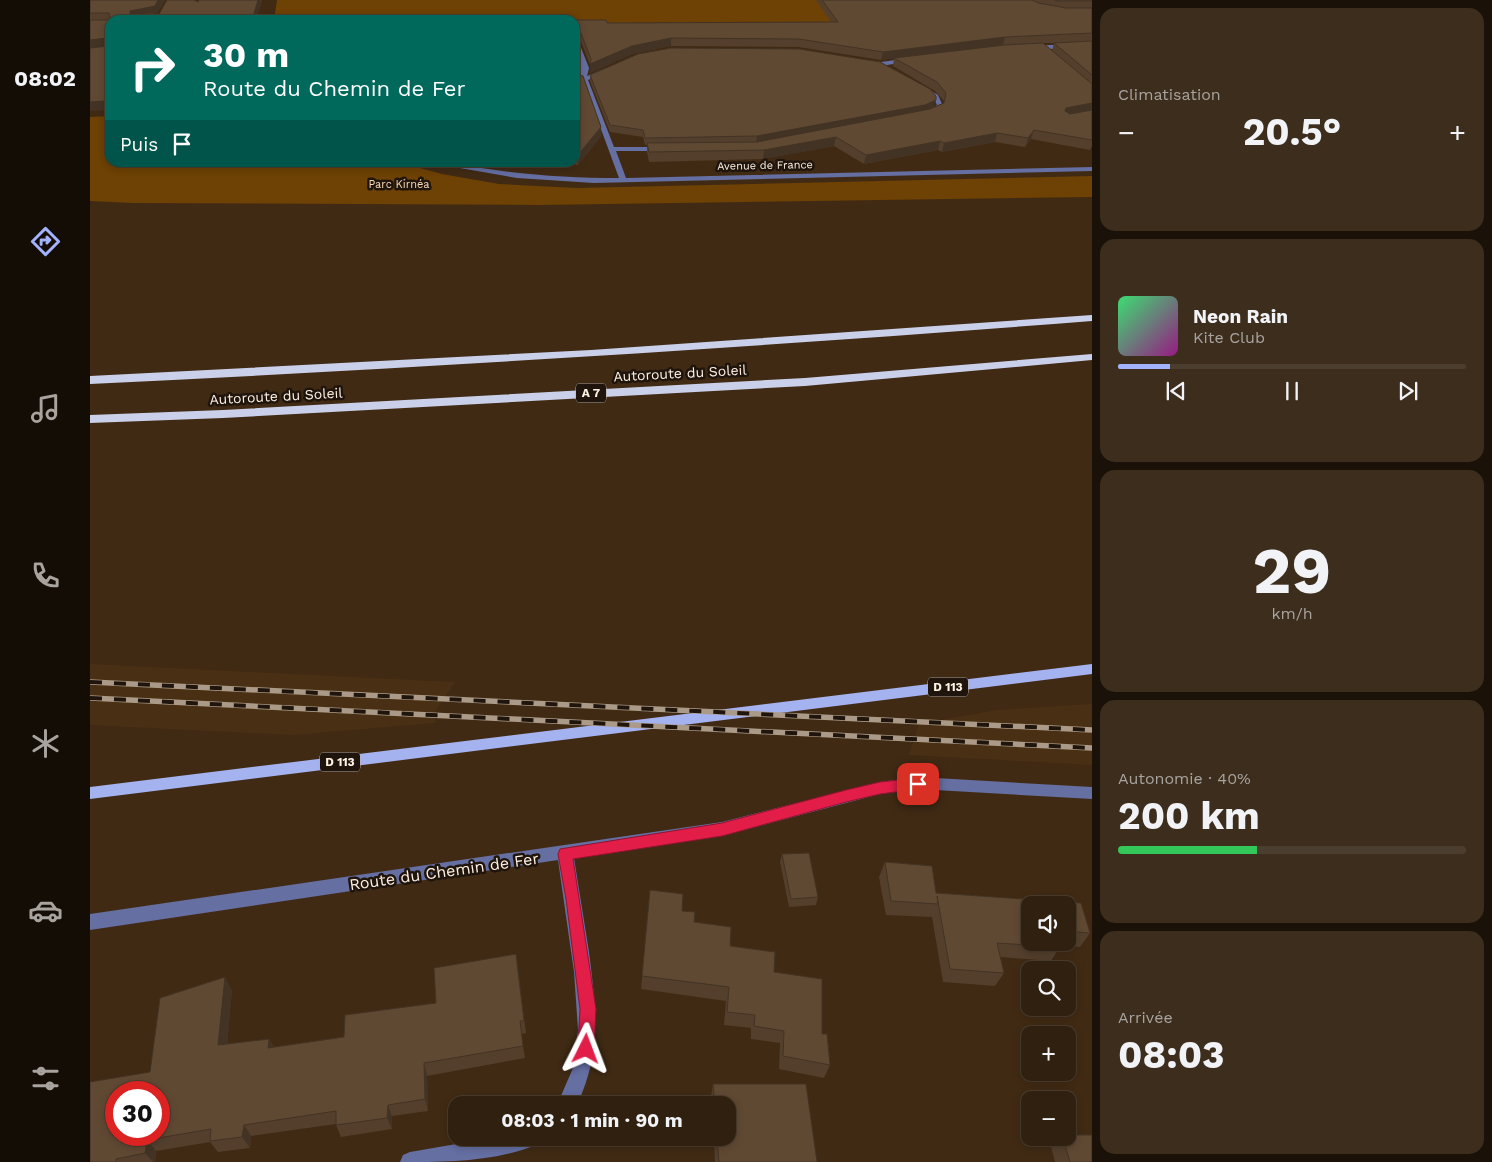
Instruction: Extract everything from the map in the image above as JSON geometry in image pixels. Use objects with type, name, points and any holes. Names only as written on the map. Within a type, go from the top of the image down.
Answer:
[{"type":"highway","name":"Autoroute du Soleil","points":[[90,380],[423,364],[784,342],[1092,318]]},
{"type":"highway","name":"Autoroute du Soleil","points":[[90,419],[805,382],[1092,357]]},
{"type":"main road","name":"D 113","points":[[90,793],[1092,669]]},
{"type":"street","points":[[1023,48],[1092,45]]},
{"type":"street","points":[[1042,47],[1049,53]]},
{"type":"street","points":[[580,53],[586,68],[583,80]]},
{"type":"street","points":[[863,61],[881,64],[915,59]]},
{"type":"street","points":[[881,64],[898,73]]},
{"type":"street","points":[[583,80],[615,66]]},
{"type":"street","points":[[580,79],[587,82],[623,180]]},
{"type":"street","points":[[915,83],[936,96],[940,106],[934,112],[917,117]]},
{"type":"street","points":[[611,150],[667,149]]},
{"type":"street","name":"Avenue de France","points":[[460,167],[519,178],[623,180],[1092,169]]},
{"type":"street","name":"Route du Chemin de Fer","points":[[90,922],[565,854],[722,829],[880,788],[918,784],[1092,794]]},
{"type":"street","points":[[565,854],[588,1009],[586,1049],[572,1096]]},
{"type":"street","points":[[410,1162],[498,1146]]},
{"type":"shaded area","points":[[90,664],[455,682],[434,713],[436,723],[293,735],[90,725]]},
{"type":"shaded area","points":[[1092,704],[1092,765],[909,755],[919,724],[996,710]]},
{"type":"green space","points":[[277,0],[938,0],[980,26],[580,28],[580,15],[275,15]]},
{"type":"green space","name":"Parc Kirnéa","points":[[105,116],[105,167],[417,167],[442,174],[499,184],[577,188],[1092,176],[1092,197],[539,205],[132,203],[90,201],[90,117]]},
{"type":"building","points":[[90,0],[158,0],[155,6],[130,11],[130,14],[159,14],[167,0],[194,0],[198,2],[199,0],[258,0],[254,15],[109,15],[109,13],[90,13]]},
{"type":"building","points":[[822,0],[1032,0],[1038,3],[1066,8],[1092,8],[1092,33],[1005,37],[883,52],[799,39],[671,38],[632,46],[590,64],[591,59],[580,31],[580,20],[606,20],[607,23],[838,22]]},
{"type":"building","points":[[1055,0],[1092,0],[1092,1],[1058,1]]},
{"type":"building","points":[[90,20],[105,20],[105,38],[90,40]]},
{"type":"building","points":[[1092,41],[1092,75],[1054,43]]},
{"type":"building","points":[[1043,43],[1092,84],[1092,103],[1066,108],[1065,111],[1070,114],[1092,110],[1092,140],[1034,130],[1028,138],[997,133],[944,143],[940,141],[866,155],[836,137],[764,150],[649,152],[647,143],[757,142],[930,109],[944,103],[946,93],[937,82],[894,58],[1005,45]]},
{"type":"building","points":[[105,46],[105,101],[90,102],[90,48]]},
{"type":"building","points":[[671,48],[799,49],[880,62],[930,89],[936,96],[936,100],[925,105],[757,136],[645,138],[643,130],[610,125],[590,75],[638,54]]},
{"type":"building","points":[[580,75],[583,76],[601,127],[580,153]]},
{"type":"building","points":[[809,853],[818,897],[791,899],[782,854]]},
{"type":"building","points":[[885,862],[932,866],[936,893],[1021,899],[1021,945],[997,943],[1004,973],[950,969],[937,896],[938,904],[891,901]]},
{"type":"building","points":[[650,890],[683,894],[682,911],[695,912],[694,922],[731,927],[730,946],[775,952],[774,972],[822,979],[822,1034],[827,1034],[830,1065],[783,1056],[784,1031],[754,1026],[755,1015],[727,1012],[729,987],[642,976]]},
{"type":"building","points":[[1076,903],[1081,903],[1090,933],[1076,932]]},
{"type":"building","points":[[516,954],[524,1021],[520,1021],[523,1046],[424,1063],[425,1099],[388,1105],[387,1118],[336,1125],[336,1111],[244,1125],[242,1137],[210,1141],[211,1129],[170,1136],[170,1081],[105,1081],[105,1146],[146,1146],[145,1153],[116,1159],[116,1162],[90,1162],[90,1082],[150,1072],[160,998],[225,977],[218,1045],[269,1039],[268,1048],[344,1037],[345,1015],[436,1003],[434,968]]},
{"type":"building","points":[[713,1084],[806,1084],[817,1162],[719,1162],[718,1146],[736,1146],[736,1096],[714,1096]]},
{"type":"building","points":[[1076,1135],[1092,1135],[1092,1162],[1070,1162],[1065,1146],[1076,1146]]},
{"type":"railway","points":[[90,682],[1092,730]]},
{"type":"railway","points":[[90,698],[1092,748]]},
{"type":"route","points":[[586,1049],[588,1009],[565,854],[722,829],[880,788],[918,784]]}]
